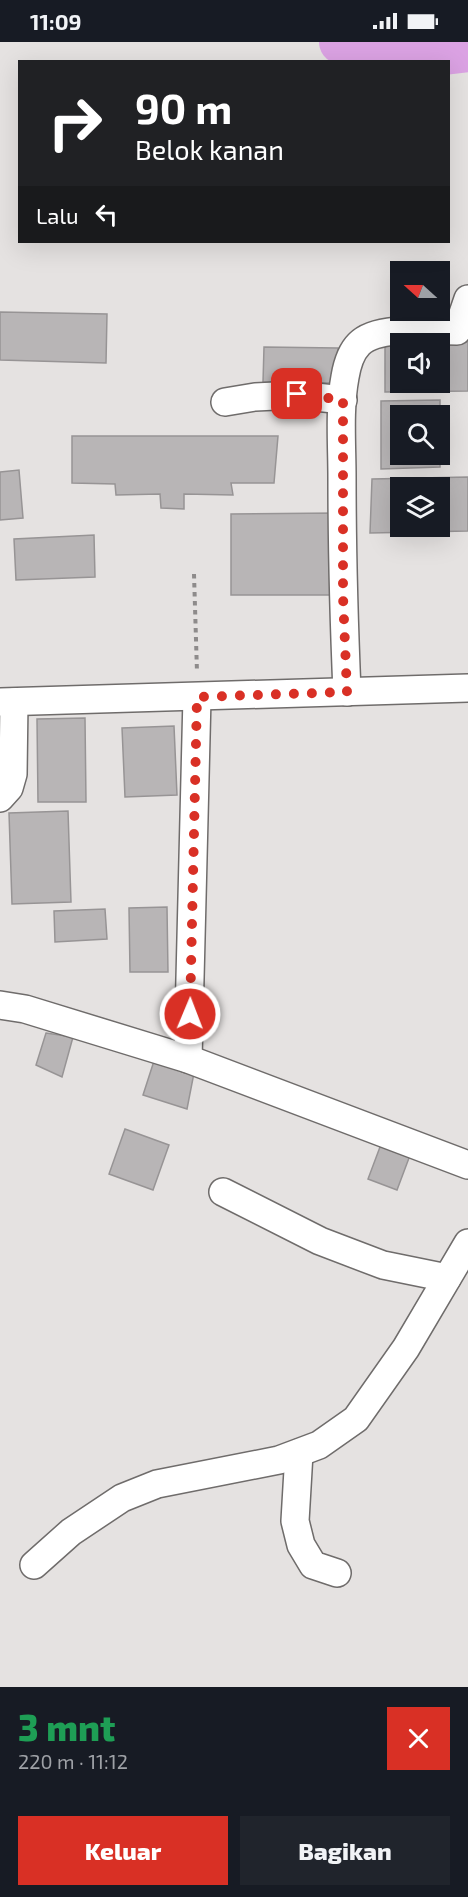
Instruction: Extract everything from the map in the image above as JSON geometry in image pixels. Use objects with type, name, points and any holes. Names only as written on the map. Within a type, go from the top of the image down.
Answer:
[{"type":"street","points":[[347,692],[343,585],[343,400],[345,376],[351,355],[370,335],[397,331],[462,331],[468,299]]},
{"type":"street","points":[[225,402],[297,394],[343,400]]},
{"type":"street","points":[[0,798],[9,788],[13,774],[7,702],[468,688]]},
{"type":"street","points":[[188,1059],[197,697]]},
{"type":"street","points":[[0,1005],[25,1009],[188,1059],[468,1165]]},
{"type":"street","points":[[223,1192],[320,1241],[383,1265],[447,1278]]},
{"type":"street","points":[[34,1565],[71,1532],[122,1498],[157,1484],[279,1460],[319,1445],[356,1419],[406,1348],[468,1243]]},
{"type":"street","points":[[299,1453],[295,1521],[301,1545],[313,1565],[337,1573]]},
{"type":"path","points":[[194,574],[197,697]]},
{"type":"building","points":[[0,312],[107,314],[106,363],[0,360]]},
{"type":"building","points":[[385,342],[390,342],[390,392],[385,392]]},
{"type":"building","points":[[450,342],[468,342],[468,391],[450,391]]},
{"type":"building","points":[[264,347],[338,348],[337,383],[263,382]]},
{"type":"building","points":[[440,400],[440,405],[390,405],[390,465],[440,465],[440,467],[381,469],[381,401]]},
{"type":"building","points":[[72,436],[278,436],[274,483],[231,483],[233,495],[184,494],[184,509],[161,508],[160,494],[116,495],[115,484],[72,483]]},
{"type":"building","points":[[19,470],[23,518],[0,520],[0,472]]},
{"type":"building","points":[[450,477],[468,477],[468,531],[450,531]]},
{"type":"building","points":[[372,479],[390,479],[390,533],[370,533]]},
{"type":"building","points":[[336,513],[335,595],[231,595],[231,514]]},
{"type":"building","points":[[94,535],[95,577],[16,580],[14,539]]},
{"type":"building","points":[[85,718],[86,802],[38,802],[37,719]]},
{"type":"building","points":[[174,726],[177,795],[125,797],[122,728]]},
{"type":"building","points":[[68,811],[71,902],[12,904],[9,813]]},
{"type":"building","points":[[167,907],[168,972],[130,972],[129,908]]},
{"type":"building","points":[[105,909],[107,939],[55,942],[54,911]]},
{"type":"building","points":[[46,1033],[73,1037],[62,1077],[36,1065]]},
{"type":"building","points":[[154,1061],[194,1073],[187,1109],[143,1095]]},
{"type":"building","points":[[125,1129],[169,1145],[153,1190],[109,1174]]},
{"type":"building","points":[[383,1139],[412,1150],[397,1190],[368,1179]]},
{"type":"waterway","points":[[341,42],[436,54],[468,50]]},
{"type":"route","points":[[190,1014],[197,697],[347,692],[343,596],[343,400],[297,394]]}]
